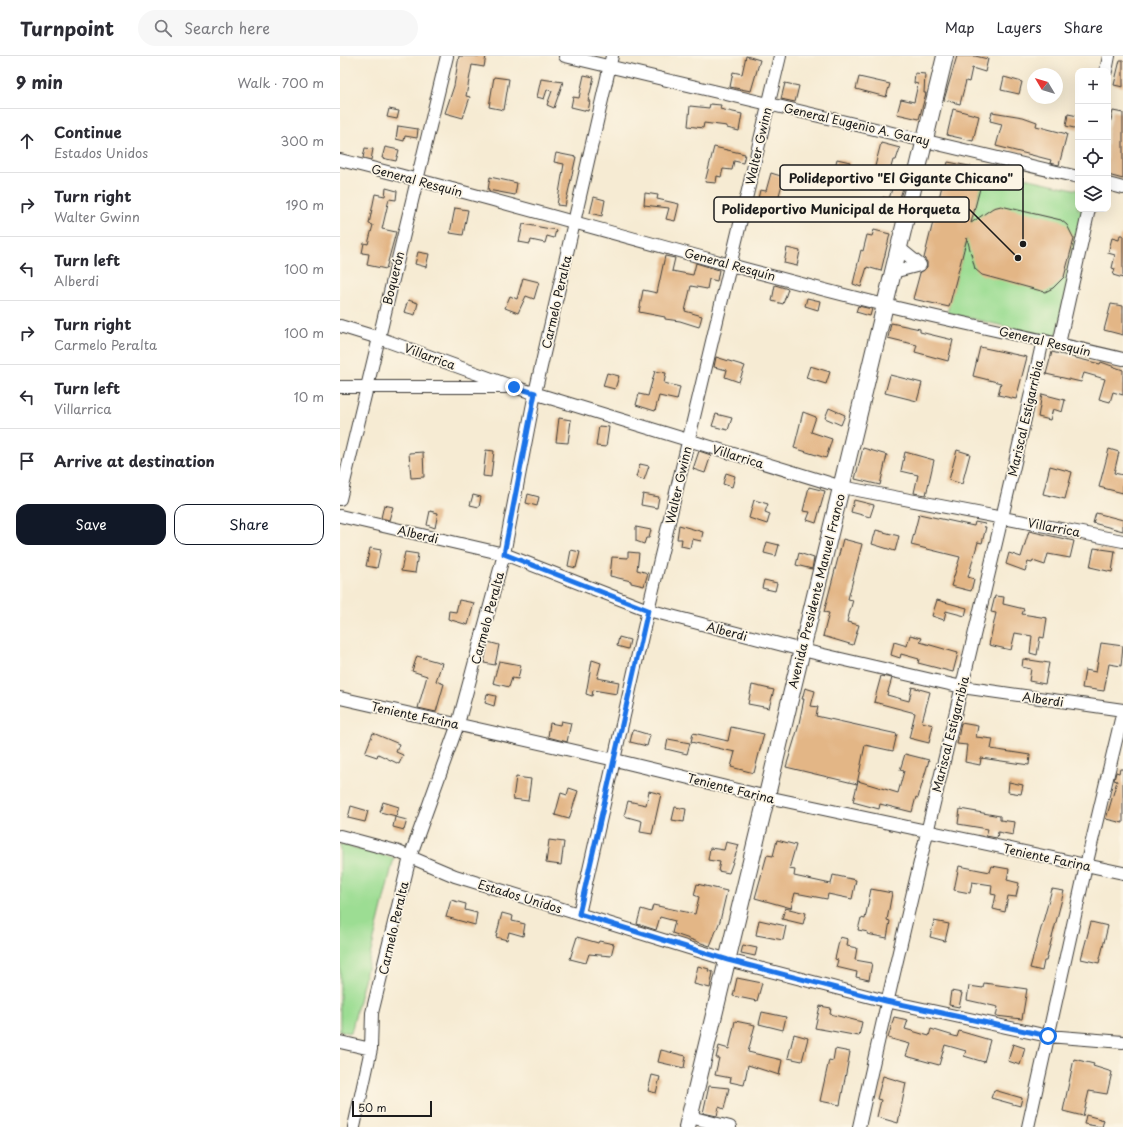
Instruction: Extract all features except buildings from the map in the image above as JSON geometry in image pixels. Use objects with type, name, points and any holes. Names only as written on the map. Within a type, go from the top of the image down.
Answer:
[{"type":"main road","name":"Avenida Presidente Manuel Franco","points":[[689,1122],[945,56]]},
{"type":"street","name":"Boquerón","points":[[340,499],[447,56]]},
{"type":"street","name":"General Eugenio A. Garay","points":[[565,56],[610,62],[768,104],[1075,176]]},
{"type":"street","name":"Walter Gwinn","points":[[579,914],[648,610],[780,56]]},
{"type":"street","points":[[1107,68],[1110,56]]},
{"type":"street","name":"Carmelo Peralta","points":[[354,1127],[372,1048],[372,1013],[410,857],[458,724],[504,554],[535,393],[575,224],[610,62]]},
{"type":"street","name":"General Resquín","points":[[340,160],[417,179],[575,224],[885,305],[1123,359]]},
{"type":"street","points":[[1111,185],[1123,188]]},
{"type":"street","points":[[1059,344],[1087,212]]},
{"type":"street","points":[[893,272],[920,265],[899,248]]},
{"type":"street","name":"Villarrica","points":[[340,326],[379,338],[514,387],[842,487],[1123,541]]},
{"type":"street","name":"Mariscal Estigarribia","points":[[859,1127],[886,1001],[1003,518],[1043,340]]},
{"type":"street","points":[[340,388],[367,386],[514,387]]},
{"type":"street","name":"Alberdi","points":[[340,516],[504,554],[648,610],[802,650],[962,687],[1123,710]]},
{"type":"street","name":"Teniente Farina","points":[[340,698],[615,760],[767,797],[1123,873]]},
{"type":"street","points":[[1028,1127],[1086,866],[1123,710]]},
{"type":"street","name":"Estados Unidos","points":[[340,836],[396,851],[455,876],[728,960],[886,1001],[1048,1036],[1123,1042]]},
{"type":"street","points":[[340,1042],[372,1048]]},
{"type":"street","points":[[689,1122],[730,1127]]},
{"type":"green space","points":[[985,169],[1075,189],[1075,212],[1084,212],[1056,338],[947,313]]},
{"type":"green space","points":[[340,844],[394,858],[351,1033],[340,1031]]},
{"type":"place","name":"Polideportivo \"El Gigante Chicano\"","points":[[1023,244]]},
{"type":"place","name":"Polideportivo Municipal de Horqueta","points":[[1018,258]]},
{"type":"route","points":[[514,387],[535,393],[504,554],[648,610],[579,914],[728,960],[886,1001],[1048,1036]]}]
